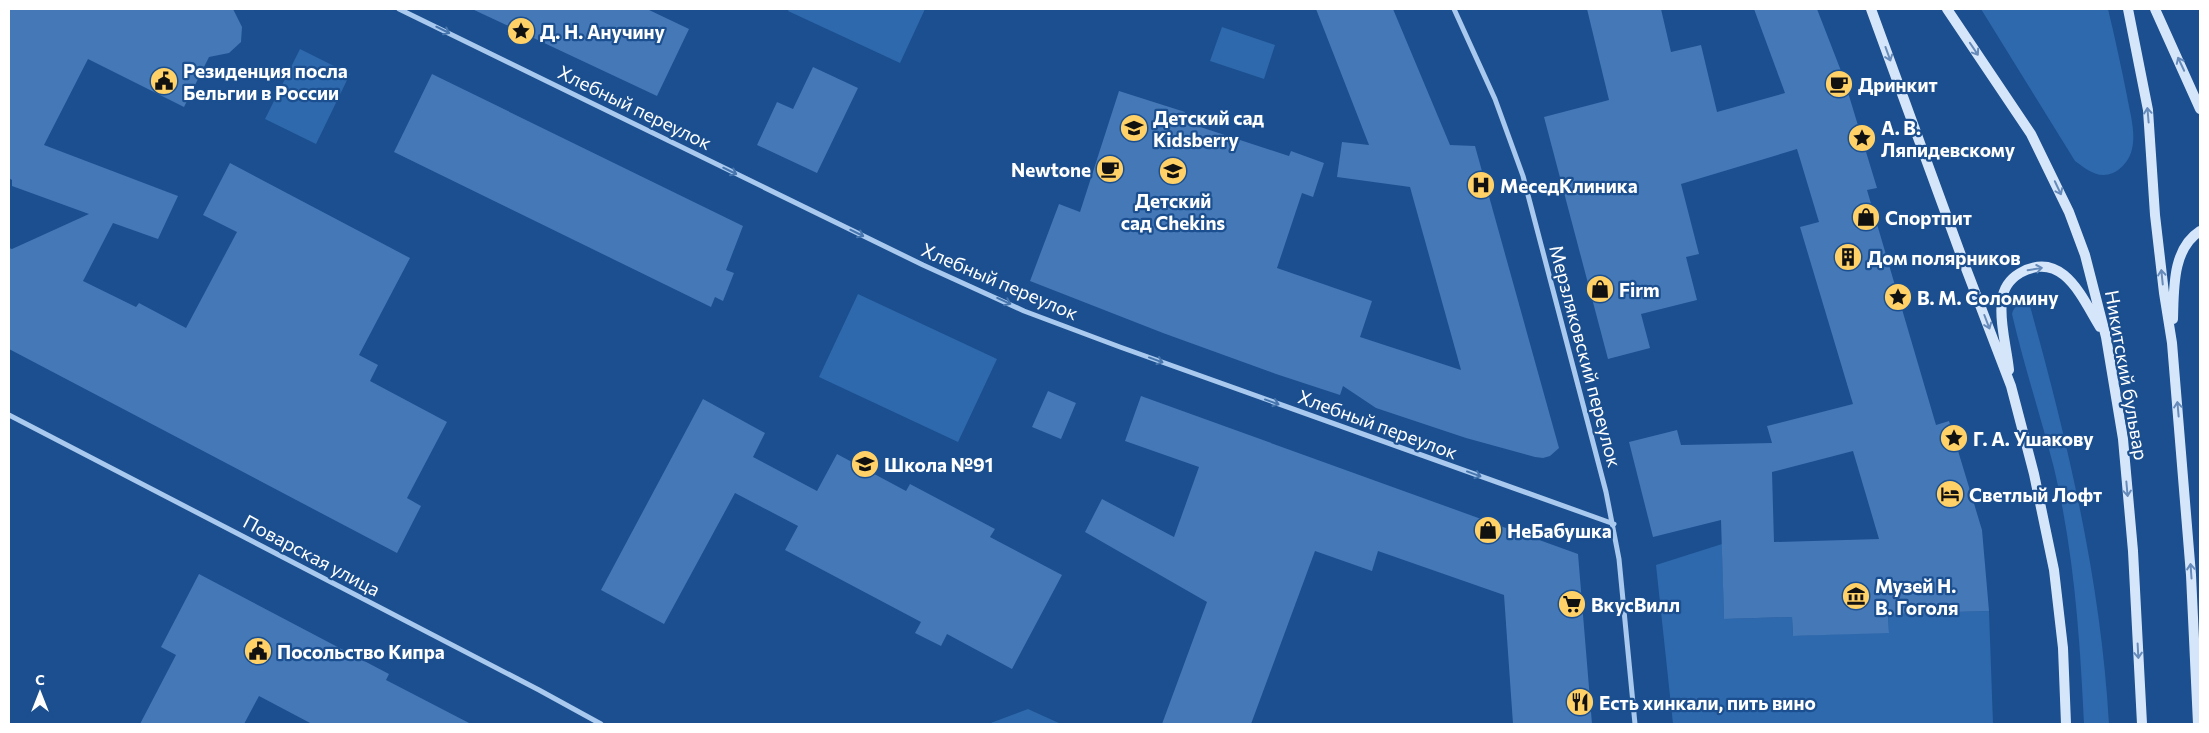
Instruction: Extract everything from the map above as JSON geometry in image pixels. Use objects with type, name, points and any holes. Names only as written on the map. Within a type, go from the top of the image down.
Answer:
[{"type":"main road","points":[[1871,9],[2011,386],[2034,474],[2054,570],[2063,648],[2066,724]]},
{"type":"main road","name":"Никитский бульвар","points":[[1947,9],[2031,134],[2052,176],[2085,255],[2106,337],[2124,448],[2133,551],[2142,724]]},
{"type":"main road","points":[[2128,9],[2148,110],[2155,215],[2172,343],[2191,575],[2198,724]]},
{"type":"main road","points":[[2155,9],[2200,109]]},
{"type":"main road","points":[[2172,343],[2174,289],[2178,263],[2186,244],[2192,236],[2200,231]]},
{"type":"main road","points":[[2011,386],[2002,301],[2008,284],[2024,271],[2044,267],[2064,273],[2077,288],[2106,337]]},
{"type":"street","name":"Хлебный переулок","points":[[399,9],[923,265],[1024,311],[1614,524]]},
{"type":"street","name":"Мерзляковский переулок","points":[[1454,9],[1495,99],[1523,176],[1577,377],[1614,524],[1635,724]]},
{"type":"street","name":"Поварская улица","points":[[9,415],[601,724]]},
{"type":"shaded area","points":[[789,9],[925,9],[900,63],[788,11]]},
{"type":"shaded area","points":[[1981,9],[2108,9],[2133,129],[2131,153],[2119,169],[2108,175],[2102,175],[2088,170],[2075,161]]},
{"type":"shaded area","points":[[1222,27],[1275,45],[1264,79],[1210,61]]},
{"type":"shaded area","points":[[300,49],[350,74],[316,144],[265,119]]},
{"type":"shaded area","points":[[858,294],[997,359],[958,442],[819,377]]},
{"type":"shaded area","points":[[2025,302],[2030,306],[2044,357],[2081,513],[2099,618],[2109,724],[2084,724],[2078,627],[2067,531],[2054,468],[2012,314],[2015,307]]},
{"type":"shaded area","points":[[1722,544],[1724,619],[1792,617],[1793,636],[1889,632],[1888,614],[1989,611],[1993,724],[1673,724],[1656,565]]},
{"type":"shaded area","points":[[1028,709],[1061,724],[988,724]]},
{"type":"building","points":[[9,9],[233,9],[242,27],[241,42],[229,53],[209,57],[184,107],[88,59],[44,145],[178,196],[158,239],[113,223],[83,281],[136,307],[139,303],[186,328],[237,232],[203,215],[230,163],[410,258],[359,355],[378,365],[370,381],[447,422],[407,498],[421,506],[397,553],[9,349],[9,248],[12,249],[89,214],[12,186],[12,180],[9,178]]},
{"type":"building","points":[[472,9],[647,9],[689,29],[657,96]]},
{"type":"building","points":[[1316,9],[1393,9],[1450,145],[1475,146],[1559,448],[1550,456],[1543,458],[1535,457],[1466,438],[1376,408],[1343,386],[1340,395],[1276,374],[1163,333],[1030,281],[1059,204],[1080,212],[1119,91],[1185,112],[1182,121],[1289,156],[1291,151],[1324,163],[1313,197],[1302,193],[1277,268],[1372,301],[1360,337],[1461,370],[1410,187],[1337,177],[1342,142],[1369,145]]},
{"type":"building","points":[[1587,9],[1661,9],[1671,52],[1701,45],[1717,112],[1785,93],[1754,9],[1817,9],[1843,76],[1877,188],[1867,190],[1936,425],[1949,421],[1982,530],[1989,611],[1888,614],[1889,633],[1793,636],[1792,617],[1724,619],[1721,520],[1653,537],[1629,442],[1677,430],[1681,445],[1772,443],[1767,426],[1853,404],[1800,227],[1819,222],[1797,149],[1681,184],[1699,254],[1686,257],[1697,300],[1641,314],[1650,348],[1608,359],[1544,117],[1609,100]],"holes":[[[1853,451],[1879,539],[1774,542],[1772,472]]]},
{"type":"building","points":[[813,67],[858,88],[817,173],[757,145],[777,102],[793,109]]},
{"type":"building","points":[[432,74],[743,226],[726,270],[734,273],[723,301],[715,297],[711,307],[394,152]]},
{"type":"building","points":[[1048,391],[1076,403],[1061,439],[1032,427]]},
{"type":"building","points":[[1141,396],[1578,554],[1592,724],[1513,724],[1504,595],[1378,551],[1372,571],[1315,551],[1251,724],[1162,724],[1207,602],[1085,532],[1102,499],[1174,537],[1199,467],[1125,441]]},
{"type":"building","points":[[703,399],[765,433],[753,457],[817,491],[837,454],[906,491],[910,484],[995,529],[990,537],[1062,575],[1012,669],[947,634],[941,646],[915,633],[921,622],[785,550],[798,526],[735,493],[664,624],[601,590]]},
{"type":"building","name":"Посольство Кипра","points":[[199,574],[389,674],[386,680],[471,724],[312,724],[259,696],[244,724],[140,724],[176,655],[161,647]]},
{"type":"place","name":"Д. Н. Анучину","points":[[521,31]]},
{"type":"place","name":"Резиденция посла Бельгии в России","points":[[164,81]]},
{"type":"place","name":"Дринкит","points":[[1839,84]]},
{"type":"place","name":"Детский сад Kidsberry","points":[[1134,128]]},
{"type":"place","name":"А. В. Ляпидевскому","points":[[1862,138]]},
{"type":"place","name":"Newtone","points":[[1110,169]]},
{"type":"place","name":"Детский сад Chekins","points":[[1173,171]]},
{"type":"place","name":"МеседКлиника","points":[[1481,185]]},
{"type":"place","name":"Спортпит","points":[[1866,217]]},
{"type":"place","name":"Дом полярников","points":[[1848,257]]},
{"type":"place","name":"Firm","points":[[1600,289]]},
{"type":"place","name":"В. М. Соломину","points":[[1898,297]]},
{"type":"place","name":"Г. А. Ушакову","points":[[1954,438]]},
{"type":"place","name":"Школа №91","points":[[865,464]]},
{"type":"place","name":"Светлый Лофт","points":[[1950,494]]},
{"type":"place","name":"НеБабушка","points":[[1488,530]]},
{"type":"place","name":"Музей Н. В. Гоголя","points":[[1856,596]]},
{"type":"place","name":"ВкусВилл","points":[[1572,604]]},
{"type":"place","name":"Посольство Кипра","points":[[258,651]]},
{"type":"place","name":"Есть хинкали, пить вино","points":[[1580,702]]}]
